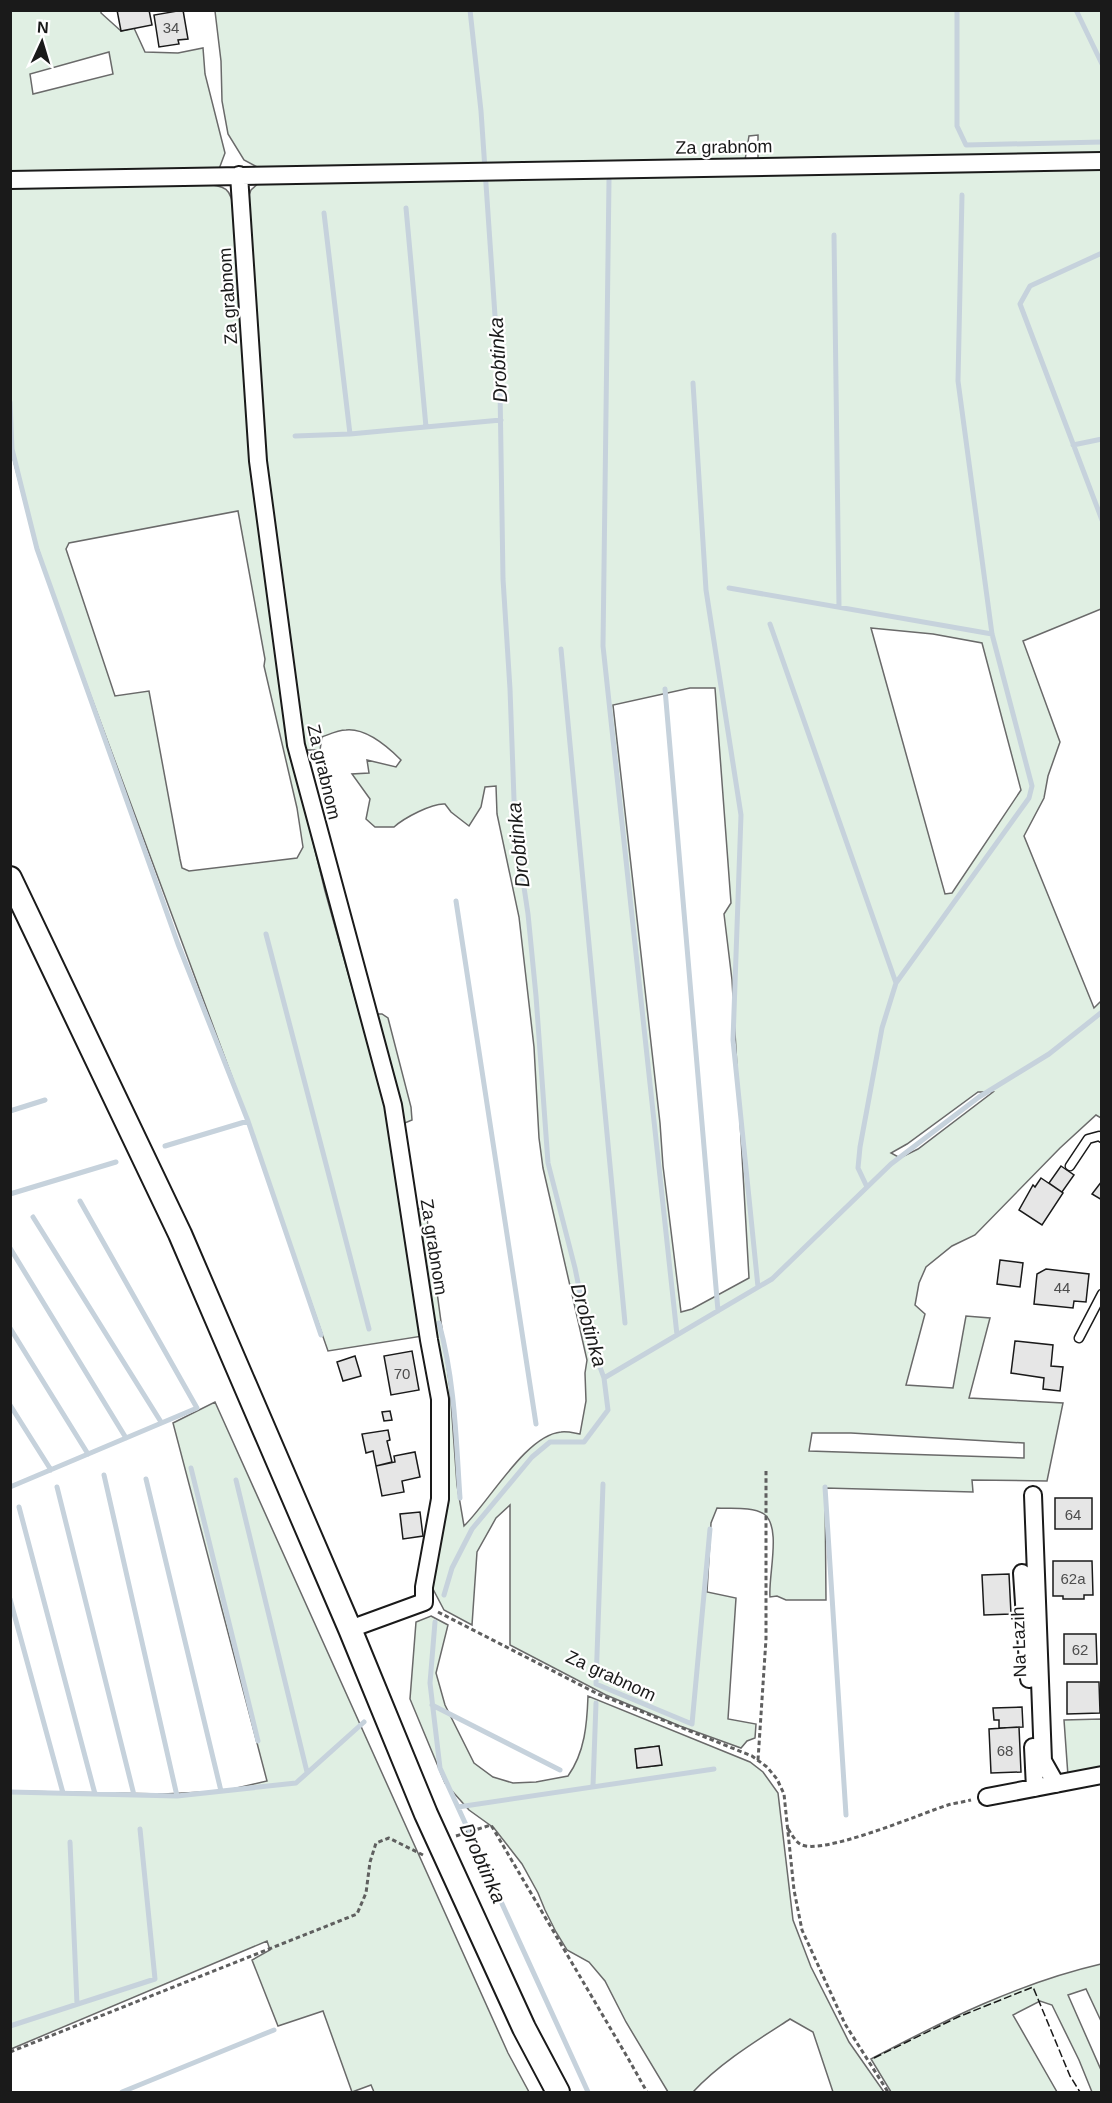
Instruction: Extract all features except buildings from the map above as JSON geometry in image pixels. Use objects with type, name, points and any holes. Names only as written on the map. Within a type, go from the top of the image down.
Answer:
[{"type":"main road","points":[[10,878],[180,1234],[350,1629],[426,1814],[524,2028],[558,2092]]},
{"type":"street","name":"Za grabnom","points":[[10,180],[1101,161]]},
{"type":"street","name":"Za grabnom","points":[[239,175],[258,461],[296,745],[393,1105],[440,1399],[440,1499],[424,1587],[424,1602]]},
{"type":"street","name":"Na Lazih","points":[[1033,1495],[1043,1761],[1056,1784]]},
{"type":"street","name":"Na Lazih","points":[[1022,1574],[1035,1788]]},
{"type":"street","points":[[350,1629],[424,1602]]},
{"type":"street","points":[[987,1797],[1101,1775]]},
{"type":"lane","points":[[1071,1166],[1088,1139],[1098,1136],[1101,1138]]},
{"type":"lane","points":[[1079,1338],[1101,1294]]},
{"type":"path","points":[[758,1760],[766,1639],[766,1471]]},
{"type":"path","name":"Za grabnom","points":[[424,1602],[444,1616],[598,1694],[752,1756],[777,1779],[784,1794],[794,1890],[802,1930],[845,2024],[888,2092]]},
{"type":"path","points":[[787,1827],[800,1844],[825,1845],[898,1824],[948,1805],[987,1797]]},
{"type":"path","points":[[462,1834],[491,1825],[646,2092]]},
{"type":"path","points":[[10,2052],[357,1914],[366,1893],[370,1862],[376,1843],[389,1838],[452,1871]]},
{"type":"green space","points":[[10,11],[101,11],[121,31],[134,28],[145,52],[178,53],[203,48],[205,74],[225,153],[219,169],[135,172],[11,171]],"holes":[[[109,52],[113,74],[33,94],[30,74]]]},
{"type":"green space","points":[[215,11],[1101,11],[1101,155],[758,160],[758,135],[749,136],[745,160],[261,169],[244,160],[228,134],[222,101],[221,61]]},
{"type":"green space","points":[[1101,169],[1101,609],[1023,641],[1060,742],[1048,776],[1044,798],[1024,836],[1094,1008],[1101,1001],[1101,1118],[1096,1115],[1060,1148],[975,1235],[952,1246],[926,1267],[919,1283],[915,1305],[925,1314],[906,1385],[953,1388],[966,1316],[990,1318],[969,1398],[1063,1403],[1047,1481],[972,1480],[973,1492],[825,1488],[826,1600],[786,1600],[777,1596],[770,1597],[773,1540],[769,1520],[759,1511],[717,1508],[711,1523],[707,1592],[736,1598],[728,1719],[756,1724],[755,1738],[747,1741],[741,1748],[680,1726],[606,1695],[510,1645],[510,1505],[496,1518],[477,1552],[472,1625],[444,1610],[433,1589],[444,1496],[414,1207],[426,1211],[450,1388],[457,1485],[464,1526],[509,1471],[535,1445],[548,1436],[561,1432],[580,1434],[586,1401],[587,1360],[543,1168],[534,1047],[519,917],[497,814],[496,786],[485,787],[481,807],[469,826],[451,812],[445,804],[439,804],[404,819],[394,827],[375,827],[366,819],[370,799],[352,774],[369,773],[367,760],[396,767],[401,760],[376,739],[354,730],[340,731],[322,737],[320,750],[305,750],[262,448],[246,203],[251,190],[262,180]],"holes":[[[871,628],[933,634],[982,643],[1021,790],[952,893],[945,894]],[[690,688],[715,688],[731,903],[724,914],[732,980],[749,1278],[692,1309],[681,1312],[613,705]],[[978,1092],[993,1092],[918,1149],[900,1158],[891,1153],[907,1144]],[[812,1433],[851,1433],[1024,1443],[1024,1458],[809,1451]]]},
{"type":"green space","points":[[201,184],[222,187],[231,197],[235,212],[305,809],[325,891],[385,1105],[423,1336],[328,1351],[239,1096],[53,594],[30,524],[11,451],[11,185]],"holes":[[[238,511],[265,659],[264,666],[297,808],[303,847],[297,858],[189,871],[182,868],[149,691],[115,696],[66,549],[69,543]]]},
{"type":"green space","points":[[375,1014],[382,1014],[388,1018],[411,1107],[412,1120],[400,1125]]},
{"type":"green space","points":[[215,1402],[508,2053],[529,2092],[374,2092],[371,2085],[352,2092],[323,2011],[278,2026],[252,1960],[270,1950],[267,1941],[11,2049],[11,1791],[163,1794],[224,1791],[267,1781],[173,1423]]},
{"type":"green space","points":[[431,1616],[448,1625],[436,1673],[445,1705],[474,1763],[493,1777],[513,1783],[536,1782],[568,1776],[582,1748],[588,1696],[750,1762],[763,1772],[778,1793],[793,1920],[811,1967],[849,2042],[884,2092],[833,2092],[813,2032],[790,2019],[727,2062],[693,2092],[668,2092],[626,2022],[605,1981],[589,1962],[567,1950],[522,1864],[494,1828],[469,1810],[445,1783],[410,1699],[416,1622]],"holes":[[[659,1746],[661,1765],[637,1768],[636,1749]]]},
{"type":"green space","points":[[1101,1719],[1101,1770],[1068,1776],[1064,1720]]},
{"type":"green space","points":[[1101,1964],[1101,2021],[1086,1989],[1068,1995],[1101,2070],[1101,2092],[1092,2092],[1052,2005],[1040,2001],[1013,2015],[1057,2092],[891,2092],[871,2059],[927,2030],[1012,1992]]},
{"type":"waterway","name":"Drobtinka","points":[[444,1595],[452,1568],[472,1529],[532,1457],[550,1442],[584,1442],[608,1410],[604,1378],[589,1337],[575,1268],[548,1163],[528,914],[515,827],[503,579],[500,389],[481,111],[470,10]]},
{"type":"waterway","points":[[957,10],[957,126],[966,145],[1102,142]]},
{"type":"waterway","points":[[1076,10],[1102,64]]},
{"type":"waterway","points":[[609,180],[603,646],[677,1335]]},
{"type":"waterway","points":[[867,1187],[858,1168],[860,1147],[882,1028],[896,983],[1029,798],[1032,786],[992,634],[958,381],[962,195]]},
{"type":"waterway","points":[[406,208],[426,427]]},
{"type":"waterway","points":[[324,213],[350,434]]},
{"type":"waterway","points":[[834,235],[839,607]]},
{"type":"waterway","points":[[1102,253],[1030,286],[1020,304],[1102,520]]},
{"type":"waterway","points":[[693,383],[706,590],[741,815],[733,1040],[758,1287]]},
{"type":"waterway","points":[[10,402],[12,449],[37,549],[178,944],[248,1121],[321,1335]]},
{"type":"waterway","points":[[295,436],[350,434],[501,420]]},
{"type":"waterway","points":[[1073,445],[1102,439]]},
{"type":"waterway","points":[[729,588],[992,634]]},
{"type":"waterway","points":[[770,624],[896,983]]},
{"type":"waterway","points":[[561,649],[625,1323]]},
{"type":"waterway","points":[[665,689],[718,1311]]},
{"type":"waterway","points":[[456,901],[536,1424]]},
{"type":"waterway","points":[[266,934],[369,1329]]},
{"type":"waterway","points":[[604,1378],[772,1279],[891,1164],[979,1097],[1049,1054],[1102,1012]]},
{"type":"waterway","points":[[10,1111],[45,1100]]},
{"type":"waterway","points":[[165,1146],[248,1121]]},
{"type":"waterway","points":[[10,1194],[116,1162]]},
{"type":"waterway","points":[[10,1487],[197,1408],[80,1201]]},
{"type":"waterway","points":[[33,1217],[161,1422]]},
{"type":"waterway","points":[[10,1248],[126,1438]]},
{"type":"waterway","points":[[439,1323],[452,1388],[460,1498]]},
{"type":"waterway","points":[[10,1328],[88,1454]]},
{"type":"waterway","points":[[10,1405],[51,1470]]},
{"type":"waterway","points":[[191,1468],[258,1741]]},
{"type":"waterway","points":[[104,1475],[177,1796]]},
{"type":"waterway","points":[[146,1479],[221,1791]]},
{"type":"waterway","points":[[236,1480],[307,1772]]},
{"type":"waterway","points":[[603,1484],[596,1684],[692,1724],[710,1529]]},
{"type":"waterway","points":[[57,1487],[134,1795]]},
{"type":"waterway","points":[[825,1487],[846,1815]]},
{"type":"waterway","points":[[19,1507],[95,1794]]},
{"type":"waterway","points":[[10,1599],[63,1793]]},
{"type":"waterway","name":"Drobtinka","points":[[435,1622],[430,1683],[440,1768],[588,2092]]},
{"type":"waterway","points":[[593,1786],[596,1703]]},
{"type":"waterway","points":[[432,1705],[560,1770]]},
{"type":"waterway","points":[[10,1792],[177,1796],[296,1783],[364,1722]]},
{"type":"waterway","points":[[458,1807],[714,1769]]},
{"type":"waterway","points":[[10,2026],[155,1979],[140,1829]]},
{"type":"waterway","points":[[70,1842],[77,2004]]},
{"type":"waterway","points":[[122,2092],[274,2030]]},
{"type":"fence","points":[[874,2058],[958,2017],[1033,1987],[1070,2076],[1080,2092]]}]
